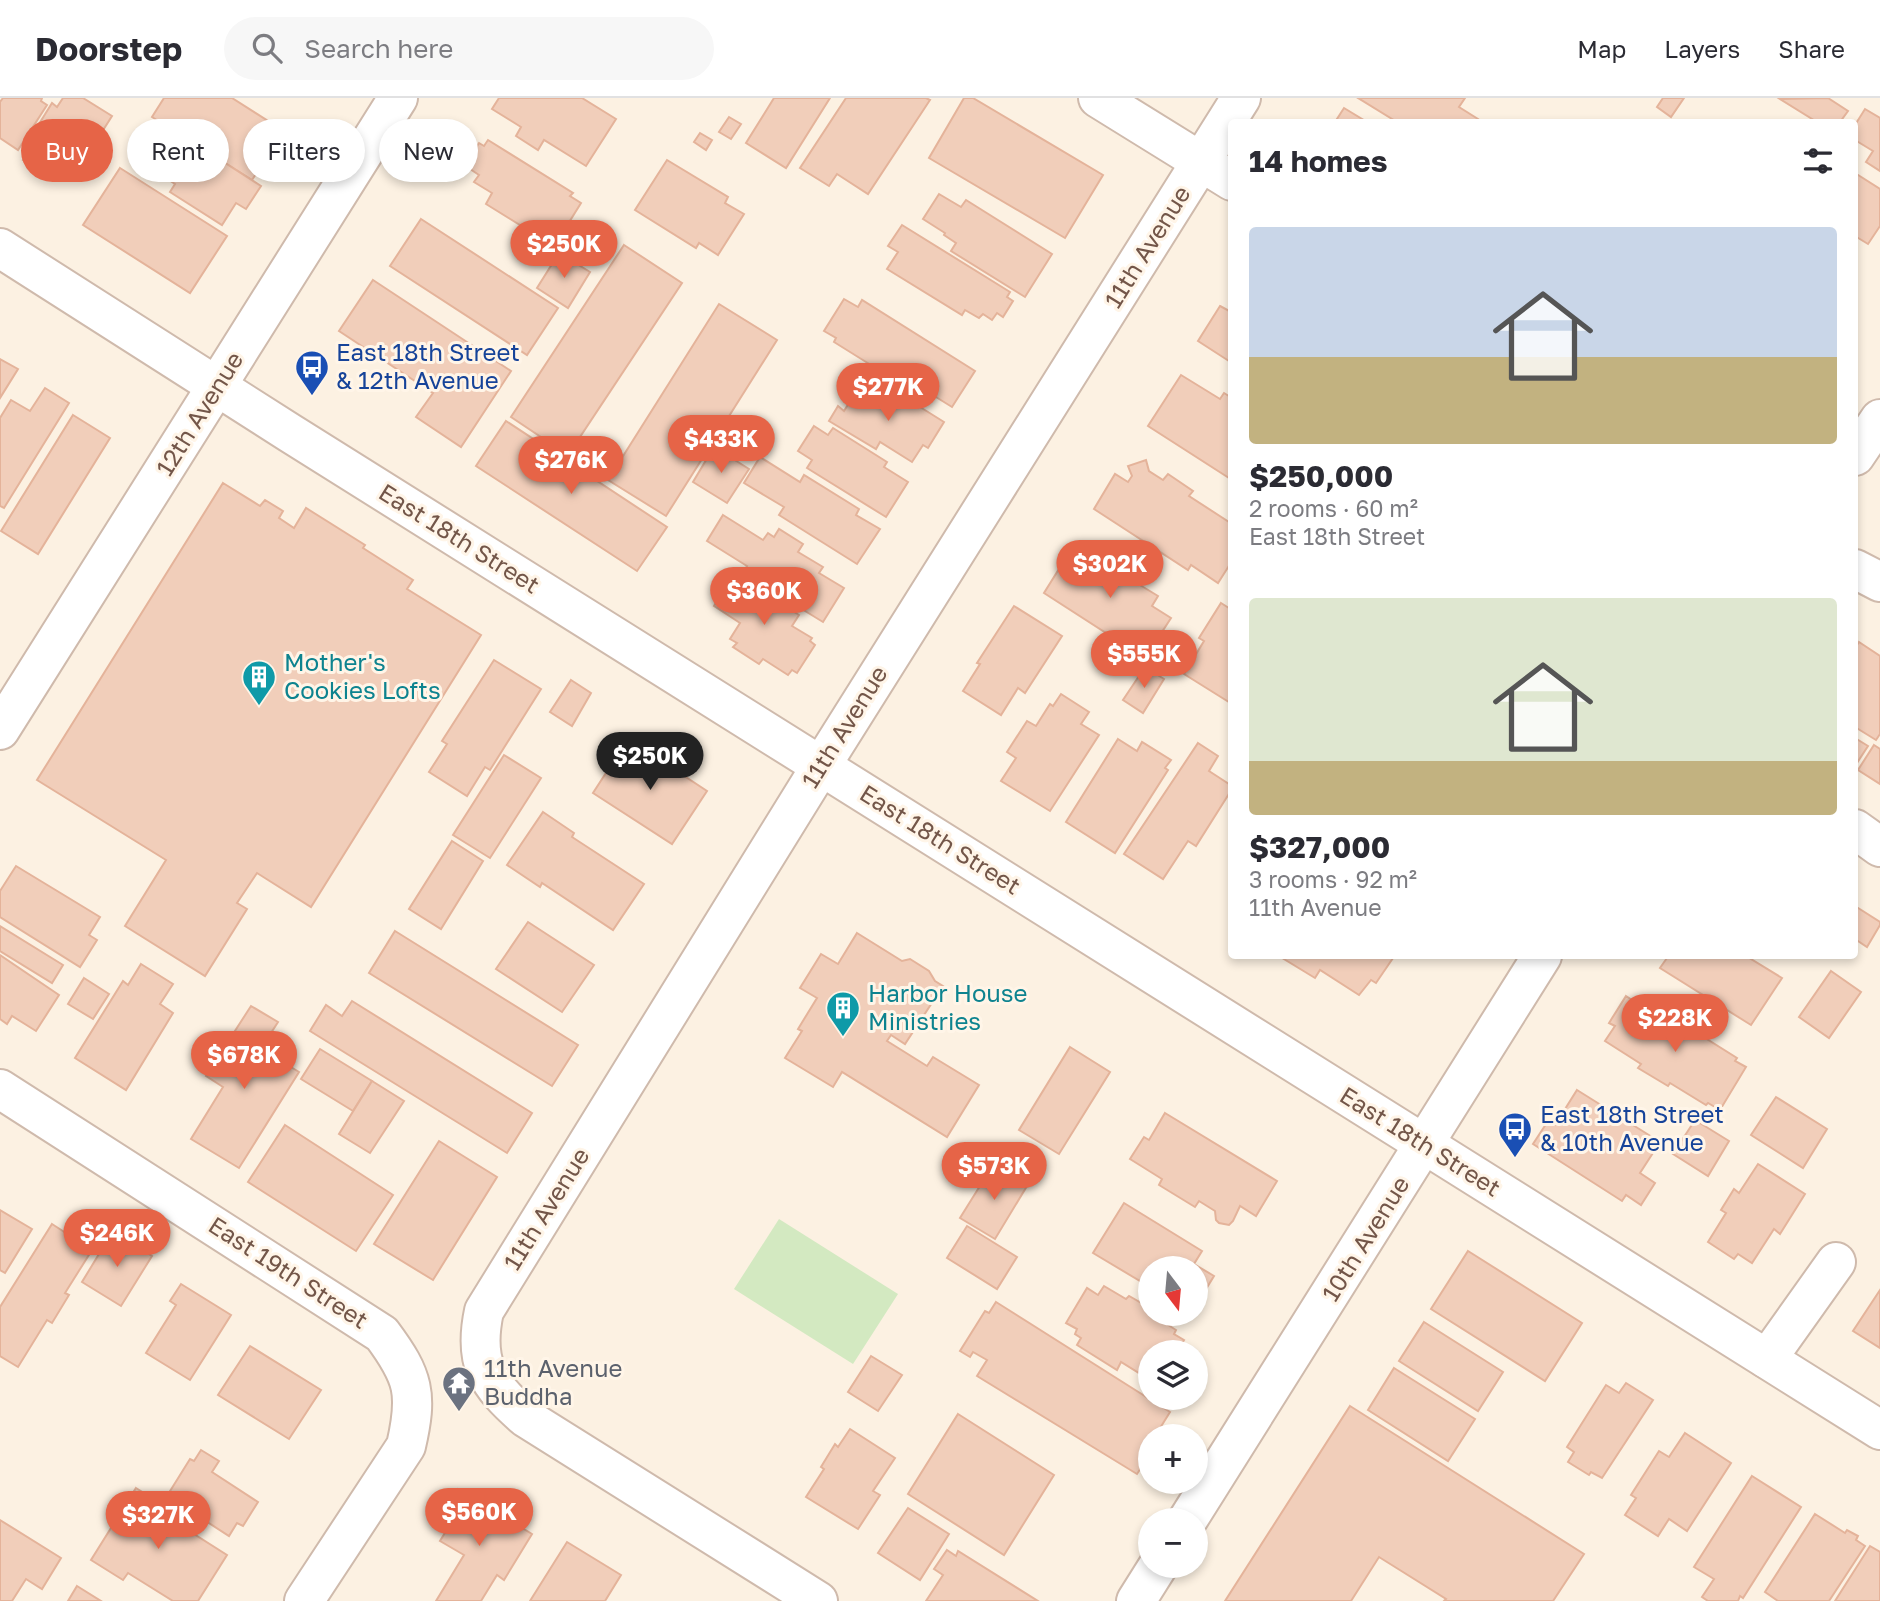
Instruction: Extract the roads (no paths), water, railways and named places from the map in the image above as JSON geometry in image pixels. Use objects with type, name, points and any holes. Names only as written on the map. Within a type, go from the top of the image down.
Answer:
[{"type":"street","name":"12th Avenue","points":[[0,730],[398,98]]},
{"type":"street","points":[[1098,98],[1217,172]]},
{"type":"street","name":"11th Avenue","points":[[1234,119],[1241,98]]},
{"type":"street","name":"11th Avenue","points":[[818,1601],[526,1418],[501,1397],[483,1366],[479,1337],[484,1311],[821,766],[1217,172],[1228,138]]},
{"type":"street","name":"East 18th Street","points":[[0,248],[217,387],[1880,1430]]},
{"type":"street","points":[[1858,452],[1880,419]]},
{"type":"street","points":[[1858,571],[1880,582]]},
{"type":"street","points":[[1858,831],[1880,846]]},
{"type":"street","name":"10th Avenue","points":[[1195,1508],[1540,959]]},
{"type":"street","name":"East 19th Street","points":[[0,1089],[382,1334],[401,1359],[412,1387],[413,1418],[406,1446],[304,1601]]},
{"type":"street","points":[[1767,1359],[1836,1262]]},
{"type":"street","points":[[1136,1601],[1150,1578]]},
{"type":"place","name":"East 18th Street & 12th Avenue","points":[[312,397]]},
{"type":"place","name":"Mother's Cookies Lofts","points":[[259,707]]},
{"type":"place","name":"Harbor House Ministries","points":[[843,1038]]},
{"type":"place","name":"East 18th Street & 10th Avenue","points":[[1515,1159]]},
{"type":"place","name":"11th Avenue Buddha","points":[[459,1413]]}]
